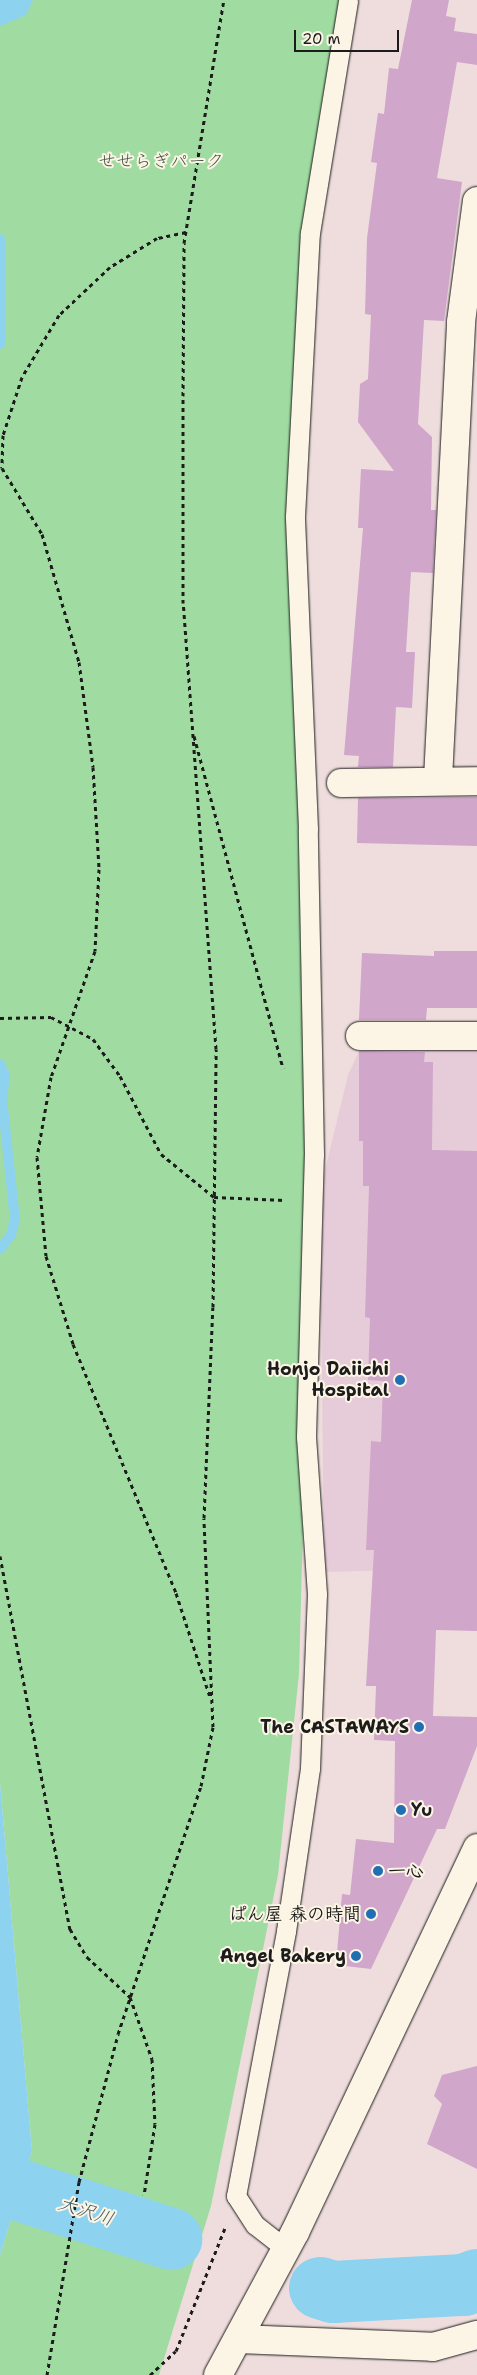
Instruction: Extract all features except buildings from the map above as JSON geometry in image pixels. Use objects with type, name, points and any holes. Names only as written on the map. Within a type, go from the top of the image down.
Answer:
[{"type":"street","points":[[438,779],[477,201]]},
{"type":"street","points":[[341,783],[438,779],[477,782]]},
{"type":"street","points":[[360,1036],[477,1036]]},
{"type":"street","points":[[218,2375],[286,2248],[477,1848]]},
{"type":"street","points":[[238,2339],[433,2347],[477,2335]]},
{"type":"lane","points":[[286,2248],[255,2226],[236,2196],[286,1931],[310,1768],[317,1594],[306,1437],[312,1201],[308,829],[295,516],[310,233],[348,0]]},
{"type":"path","points":[[47,2375],[79,2182],[130,1997],[201,1786],[213,1727],[204,1518],[214,1197],[216,1049],[183,603],[186,232],[224,0]]},
{"type":"path","points":[[186,232],[157,238],[110,267],[59,315],[22,377],[1,435],[2,468],[42,534],[79,662],[93,767],[99,869],[95,951],[51,1077],[37,1157],[46,1256],[73,1344],[176,1593],[212,1702]]},
{"type":"path","points":[[192,728],[285,1079]]},
{"type":"path","points":[[0,1018],[51,1017],[93,1039],[120,1076],[161,1154],[214,1197],[312,1201]]},
{"type":"path","points":[[0,1556],[70,1929],[86,1957],[130,1997],[152,2058],[156,2124],[144,2195]]},
{"type":"path","points":[[150,2375],[176,2351],[236,2196]]},
{"type":"shaded area","name":"Honjo Daiichi Hospital","points":[[361,1047],[477,1049],[477,1568],[324,1572],[320,1191],[348,1075]]},
{"type":"green space","name":"せせらぎパーク","points":[[0,0],[358,0],[310,233],[296,593],[312,1201],[299,1674],[278,1875],[211,2206],[159,2375],[0,2375],[0,2255],[17,2199],[122,2236],[123,2232],[176,2248],[186,2224],[131,2210],[133,2202],[27,2166],[32,2151],[0,1783]]},
{"type":"water","points":[[0,0],[33,0],[26,15],[0,26]]},
{"type":"water","points":[[0,1783],[32,2151],[0,2255]]},
{"type":"water","points":[[461,2258],[477,2266],[477,2295],[329,2305],[318,2301],[333,2263]]},
{"type":"waterway","points":[[0,239],[0,344]]},
{"type":"waterway","points":[[0,1064],[5,1075],[2,1098],[15,1219],[11,1235],[0,1249]]},
{"type":"waterway","name":"大沢川","points":[[0,2184],[171,2239]]},
{"type":"waterway","name":"大沢川","points":[[320,2288],[333,2292],[464,2285],[477,2280]]},
{"type":"place","name":"Honjo Daiichi Hospital","points":[[400,1380]]},
{"type":"place","name":"The CASTAWAYS","points":[[419,1727]]},
{"type":"place","name":"Yu","points":[[401,1810]]},
{"type":"place","name":"一心","points":[[378,1871]]},
{"type":"place","name":"ぱん屋 森の時間","points":[[371,1914]]},
{"type":"place","name":"Angel Bakery","points":[[356,1956]]}]
